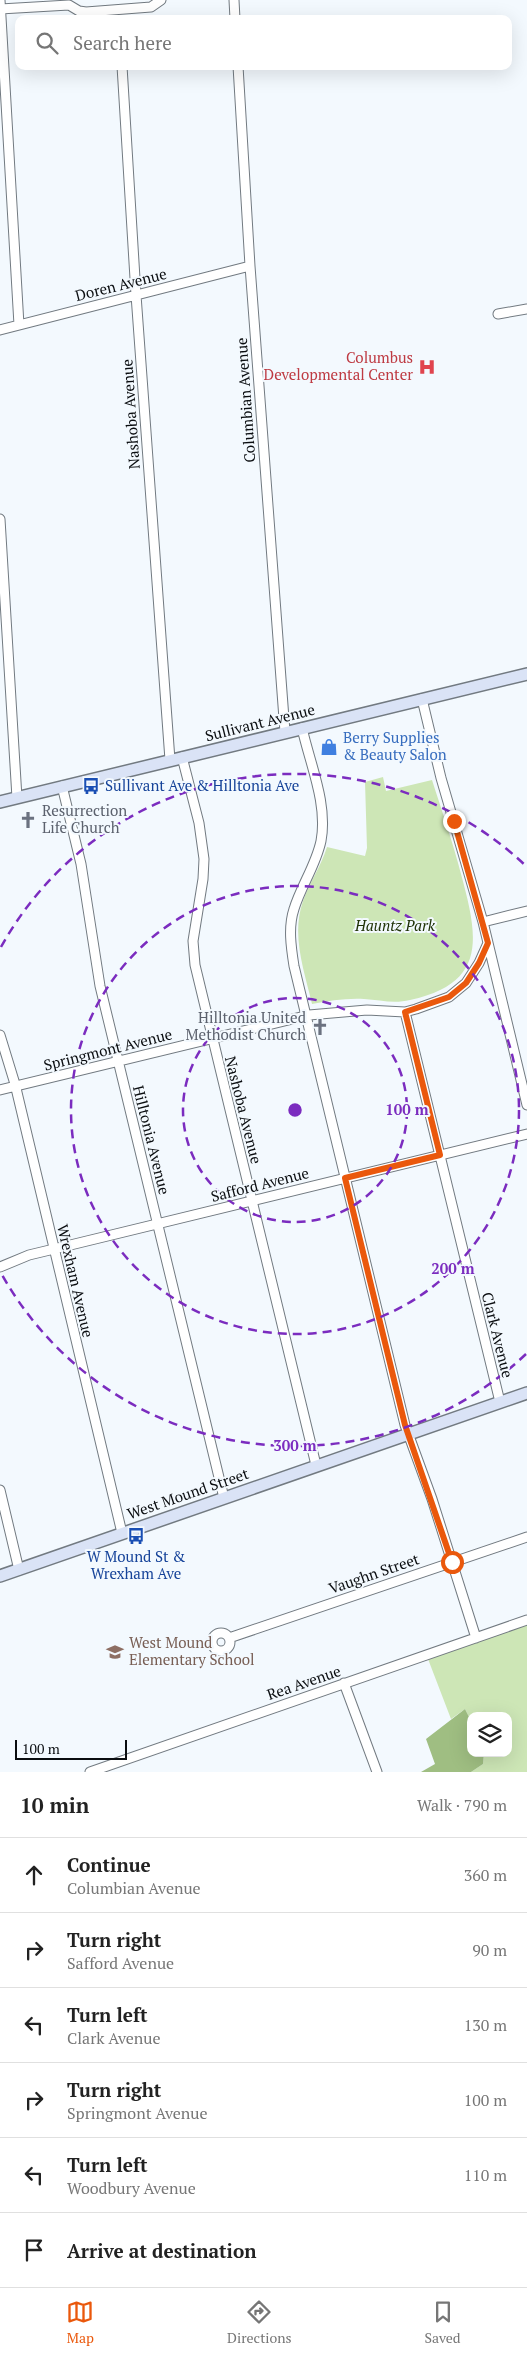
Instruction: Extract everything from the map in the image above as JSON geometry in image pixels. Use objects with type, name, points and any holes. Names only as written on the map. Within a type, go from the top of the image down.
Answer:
[{"type":"street","points":[[19,325],[0,6],[72,2],[79,11],[120,14],[151,7],[161,0]]},
{"type":"street","points":[[234,0],[235,15]]},
{"type":"street","name":"Nashoba Avenue","points":[[122,70],[136,295],[176,759],[199,823],[204,859],[204,879],[192,941],[194,965],[316,1465]]},
{"type":"street","name":"Columbian Avenue","points":[[238,70],[250,266],[285,732]]},
{"type":"street","name":"Doren Avenue","points":[[0,330],[250,266]]},
{"type":"street","points":[[498,314],[527,309]]},
{"type":"street","points":[[0,519],[17,798]]},
{"type":"street","name":"Sullivant Avenue","points":[[0,802],[527,674]]},
{"type":"street","points":[[422,699],[441,778],[483,922],[527,1105]]},
{"type":"street","points":[[302,728],[322,814],[321,840],[314,864],[293,910],[290,937],[306,1015],[408,1433],[476,1638]]},
{"type":"street","name":"Hilltonia Avenue","points":[[62,786],[81,864],[100,986],[224,1498]]},
{"type":"street","points":[[483,922],[527,911]]},
{"type":"street","name":"Springmont Avenue","points":[[0,1090],[306,1015],[367,1010],[405,1012],[449,997],[466,983],[479,963],[488,943]]},
{"type":"street","name":"Clark Avenue","points":[[405,1012],[500,1402]]},
{"type":"street","name":"Wrexham Avenue","points":[[0,1035],[15,1087],[122,1533]]},
{"type":"street","name":"Safford Avenue","points":[[0,1267],[54,1249],[527,1134]]},
{"type":"street","name":"West Mound Street","points":[[0,1576],[527,1393]]},
{"type":"street","points":[[0,1490],[19,1570]]},
{"type":"street","name":"Vaughn Street","points":[[229,1638],[527,1537]]},
{"type":"street","name":"Rea Avenue","points":[[90,1772],[527,1620]]},
{"type":"street","points":[[344,1683],[378,1772]]},
{"type":"green space","name":"Hauntz Park","points":[[383,777],[386,791],[432,780],[467,897],[473,937],[471,954],[465,969],[453,982],[435,992],[410,1000],[393,1002],[351,999],[312,1004],[298,940],[298,927],[303,901],[327,847],[365,856],[367,848],[365,782]]},
{"type":"green space","points":[[527,1624],[527,1772],[471,1772],[483,1764],[484,1757],[512,1757],[512,1712],[467,1713],[465,1709],[451,1719],[428,1659]]},
{"type":"green space","points":[[465,1709],[467,1713],[467,1757],[484,1757],[483,1764],[471,1772],[421,1772],[435,1764],[426,1739]]},
{"type":"place","name":"Columbus Developmental Center","points":[[427,367]]},
{"type":"place","name":"Berry Supplies & Beauty Salon","points":[[329,747]]},
{"type":"place","name":"Sullivant Ave & Hilltonia Ave","points":[[91,786]]},
{"type":"place","name":"Resurrection Life Church","points":[[28,820]]},
{"type":"place","name":"Hilltonia United Methodist Church","points":[[320,1027]]},
{"type":"place","name":"W Mound St & Wrexham Ave","points":[[136,1536]]},
{"type":"place","name":"West Mound Elementary School","points":[[115,1652]]},
{"type":"route","points":[[452,1562],[432,1499],[405,1425],[345,1178],[440,1155],[405,1012],[449,997],[466,983],[474,974],[488,943],[454,821]]}]
